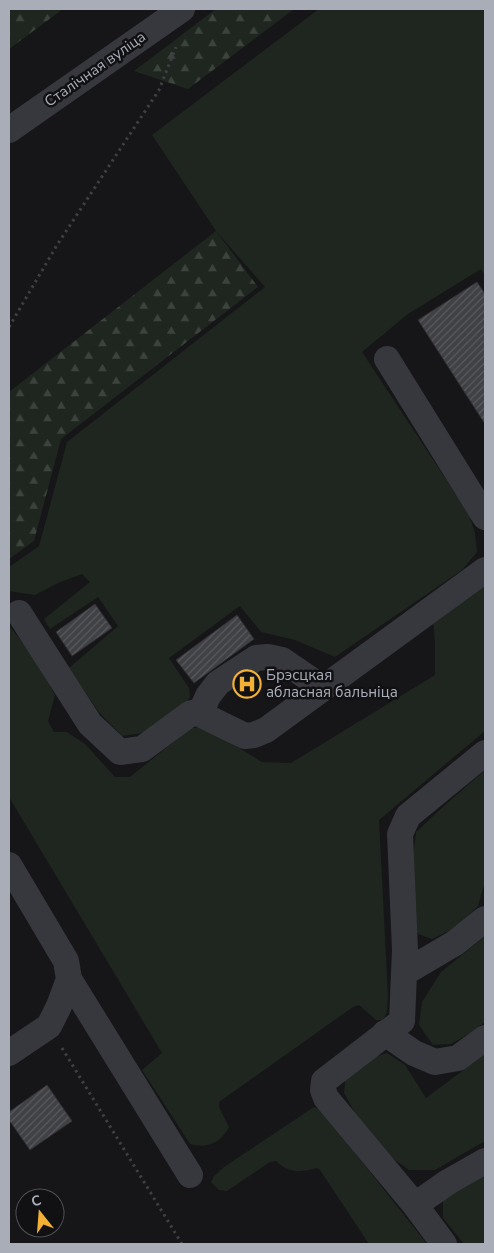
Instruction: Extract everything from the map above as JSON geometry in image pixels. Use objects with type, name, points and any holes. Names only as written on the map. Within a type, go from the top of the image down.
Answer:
[{"type":"street","name":"Сталічная вуліца","points":[[9,130],[182,9]]},
{"type":"street","points":[[387,359],[485,518]]},
{"type":"street","points":[[19,613],[90,724],[120,752],[142,749],[192,713],[200,714],[245,736],[254,735],[266,730],[485,570]]},
{"type":"street","points":[[200,714],[208,696],[218,684],[256,658],[268,657],[282,660],[323,688]]},
{"type":"street","points":[[444,1244],[415,1205],[326,1098],[324,1081],[402,1021],[405,950],[400,834],[408,816],[485,753]]},
{"type":"street","points":[[9,865],[66,961],[69,979],[190,1175]]},
{"type":"street","points":[[404,973],[455,943],[485,919]]},
{"type":"street","points":[[9,1053],[48,1026],[59,1006],[69,979]]},
{"type":"street","points":[[384,1033],[414,1053],[435,1062],[458,1058],[485,1038]]},
{"type":"street","points":[[415,1205],[448,1182],[485,1161]]},
{"type":"path","points":[[9,327],[57,245],[159,90],[176,45]]},
{"type":"path","points":[[48,1026],[182,1244]]},
{"type":"green space","points":[[9,9],[63,9],[9,49]]},
{"type":"green space","points":[[216,9],[294,9],[188,89],[134,71]]},
{"type":"green space","points":[[319,9],[485,9],[485,275],[481,269],[408,314],[362,352],[469,514],[475,533],[477,552],[462,570],[335,657],[295,640],[261,632],[240,606],[169,658],[189,688],[190,698],[143,733],[122,736],[98,711],[69,668],[118,626],[98,597],[50,629],[44,619],[90,582],[82,574],[58,583],[35,595],[9,591],[9,567],[39,546],[67,442],[265,287],[216,231],[152,135]]},
{"type":"green space","points":[[216,231],[258,287],[61,439],[34,541],[9,559],[9,392]]},
{"type":"green space","points":[[485,583],[485,731],[379,820],[388,996],[387,1012],[383,1020],[376,1020],[359,1005],[353,1007],[219,1102],[219,1107],[229,1127],[218,1141],[202,1146],[190,1144],[142,1070],[162,1053],[9,797],[9,626],[31,652],[55,695],[48,721],[54,732],[67,732],[85,744],[115,777],[130,777],[191,728],[210,727],[229,742],[262,762],[291,763],[435,675],[433,619]]},
{"type":"green space","points":[[485,770],[485,886],[478,906],[457,927],[432,939],[418,934],[411,917],[412,866],[416,832]]},
{"type":"green space","points":[[485,936],[485,1022],[451,1044],[433,1045],[419,1025],[422,1002],[441,972]]},
{"type":"green space","points":[[387,1053],[405,1065],[426,1098],[485,1054],[485,1141],[435,1170],[409,1170],[388,1155],[355,1113],[344,1093],[346,1074],[368,1059]]},
{"type":"green space","points":[[314,1107],[321,1110],[427,1244],[369,1244],[317,1168],[295,1171],[286,1168],[276,1161],[270,1162],[227,1191],[219,1190],[211,1182],[214,1176],[224,1167]]},
{"type":"green space","points":[[485,1161],[485,1244],[464,1244],[443,1218],[443,1198]]},
{"type":"building","points":[[477,282],[485,294],[485,424],[418,320]]},
{"type":"building","points":[[95,604],[112,628],[72,656],[56,632]]},
{"type":"building","points":[[237,615],[254,639],[194,683],[176,660]]},
{"type":"building","points":[[47,1085],[72,1121],[30,1150],[9,1120],[9,1112]]},
{"type":"place","name":"Брэсцкая абласная бальніца","points":[[247,684]]}]
